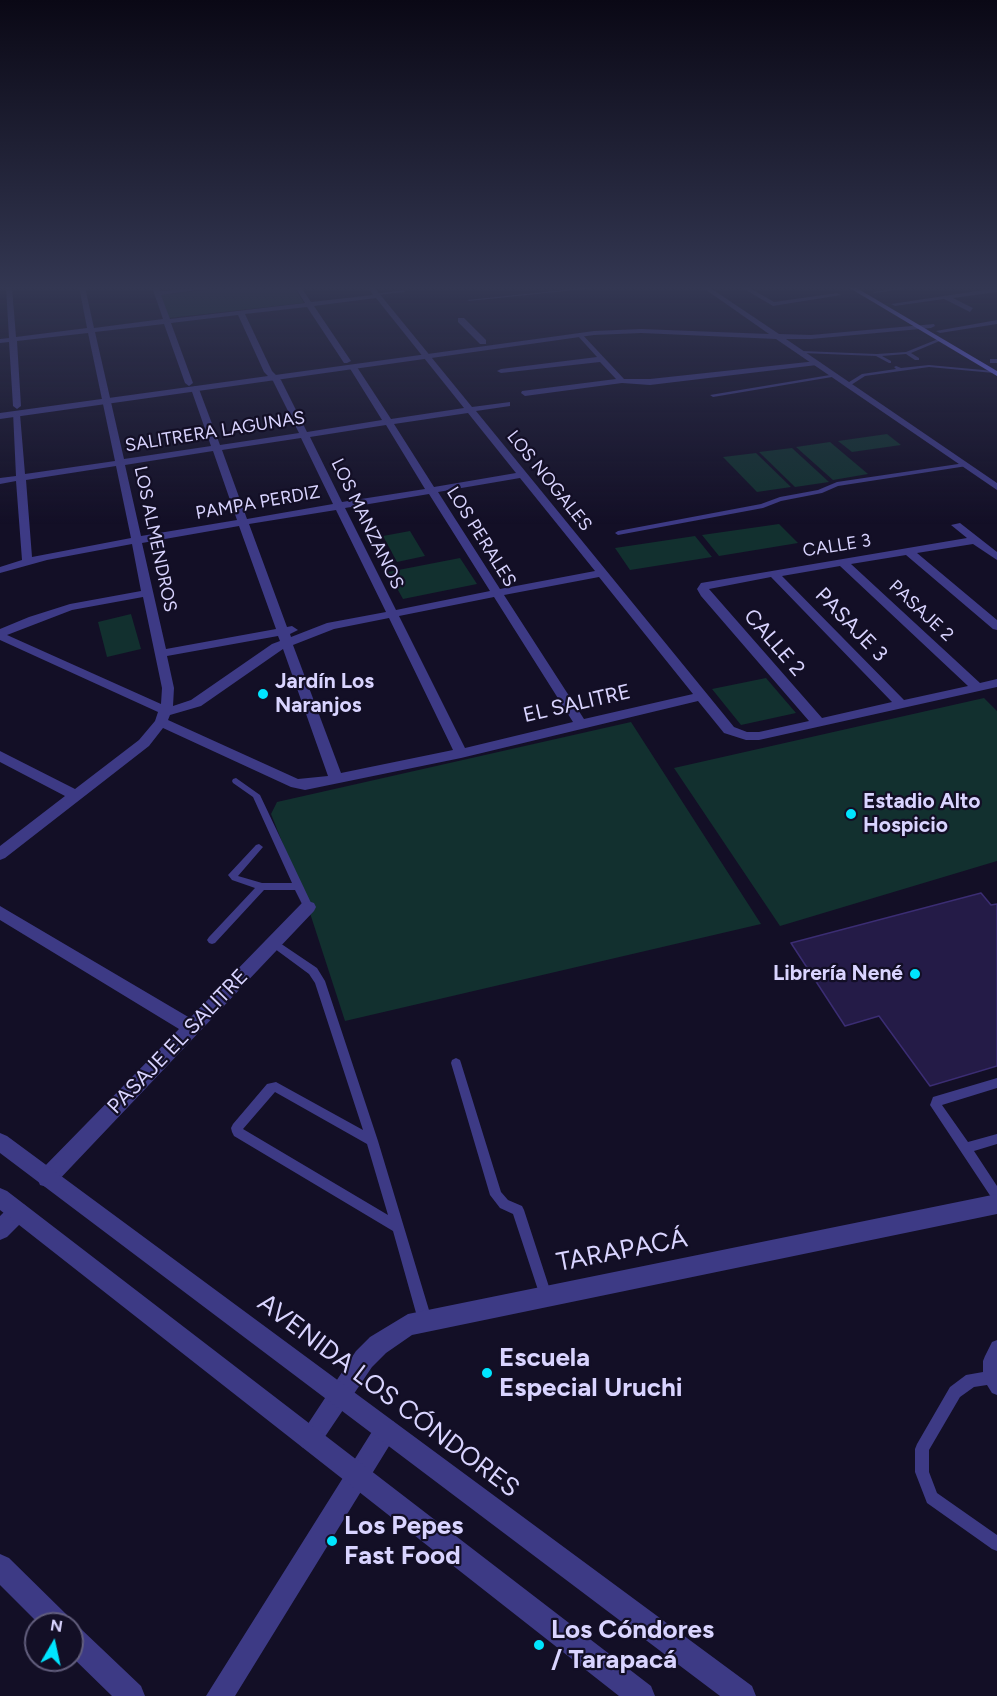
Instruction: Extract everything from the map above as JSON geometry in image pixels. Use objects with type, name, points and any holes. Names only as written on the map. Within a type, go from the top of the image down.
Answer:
[{"type":"street","points":[[14,366],[27,561]]},
{"type":"street","name":"LOS ALMENDROS","points":[[100,366],[168,688],[163,716]]},
{"type":"street","points":[[184,366],[217,448],[336,779]]},
{"type":"street","name":"LOS MANZANOS","points":[[268,366],[462,753]]},
{"type":"street","points":[[0,416],[16,410],[335,366]]},
{"type":"street","name":"LOS PERALES","points":[[351,366],[581,726]]},
{"type":"street","name":"LOS NOGALES","points":[[435,366],[701,696]]},
{"type":"street","points":[[501,371],[542,366]]},
{"type":"street","points":[[608,366],[622,381]]},
{"type":"street","points":[[525,393],[622,381],[650,382],[789,366]]},
{"type":"street","points":[[822,366],[997,487]]},
{"type":"street","name":"SALITRERA LAGUNAS","points":[[0,481],[507,404]]},
{"type":"street","points":[[0,408],[16,410]]},
{"type":"street","name":"PAMPA PERDIZ","points":[[0,570],[27,561],[137,540],[523,475]]},
{"type":"street","points":[[956,525],[997,556]]},
{"type":"street","name":"CALLE 3","points":[[704,587],[710,583],[976,540]]},
{"type":"street","points":[[908,551],[997,626]]},
{"type":"street","name":"PASAJE 2","points":[[842,562],[977,687]]},
{"type":"street","points":[[161,654],[285,637],[601,573]]},
{"type":"street","name":"PASAJE 3","points":[[773,573],[901,704]]},
{"type":"street","name":"CALLE 2","points":[[704,587],[705,594],[818,723]]},
{"type":"street","points":[[0,635],[33,619],[70,607],[148,593]]},
{"type":"street","name":"EL SALITRE","points":[[0,635],[296,784],[336,779],[462,753],[701,696]]},
{"type":"street","points":[[0,854],[144,743],[163,716],[196,703],[285,637]]},
{"type":"street","points":[[701,696],[725,726],[746,736],[759,736],[997,683]]},
{"type":"street","points":[[0,756],[76,796]]},
{"type":"street","name":"PASAJE EL SALITRE","points":[[47,1178],[308,907]]},
{"type":"street","points":[[0,912],[191,1028]]},
{"type":"street","name":"AVENIDA LOS CÓNDORES","points":[[0,1142],[742,1696]]},
{"type":"street","name":"TARAPACÁ","points":[[310,1439],[378,1345],[392,1334],[425,1320],[997,1204]]},
{"type":"street","points":[[0,1230],[9,1205],[631,1692]]},
{"type":"street","points":[[220,1696],[386,1430]]},
{"type":"street","points":[[0,1567],[46,1612]]},
{"type":"street","points":[[84,1650],[131,1696]]},
{"type":"lane","points":[[849,384],[864,375],[919,366]]},
{"type":"lane","points":[[713,395],[836,375]]},
{"type":"lane","points":[[618,533],[763,506],[780,499],[816,493],[837,484],[965,465]]},
{"type":"lane","points":[[236,781],[256,795],[308,907]]},
{"type":"lane","points":[[259,847],[233,875],[235,878],[262,887],[299,886]]},
{"type":"lane","points":[[212,940],[262,887]]},
{"type":"lane","points":[[274,943],[314,971],[320,981],[372,1141],[425,1320]]},
{"type":"lane","points":[[456,1064],[496,1195],[504,1204],[518,1210],[546,1296]]},
{"type":"lane","points":[[997,1083],[937,1101],[936,1105],[997,1196]]},
{"type":"lane","points":[[372,1141],[276,1088],[271,1088],[237,1128],[238,1132],[398,1227]]},
{"type":"lane","points":[[965,1148],[997,1139]]},
{"type":"lane","points":[[997,1347],[990,1361],[994,1383],[971,1380],[955,1392],[922,1449],[922,1472],[932,1498],[997,1544]]},
{"type":"green space","points":[[887,434],[901,445],[852,452],[838,441]]},
{"type":"green space","points":[[830,442],[868,474],[833,480],[796,447]]},
{"type":"green space","points":[[792,448],[829,482],[795,487],[759,452]]},
{"type":"green space","points":[[756,453],[791,487],[757,492],[723,457]]},
{"type":"green space","points":[[779,524],[798,543],[719,556],[702,535]]},
{"type":"green space","points":[[410,531],[425,556],[397,562],[383,536]]},
{"type":"green space","points":[[695,536],[712,557],[630,570],[615,548]]},
{"type":"green space","points":[[460,558],[477,584],[403,599],[388,572]]},
{"type":"green space","points":[[131,614],[141,649],[107,657],[98,622]]},
{"type":"green space","points":[[766,678],[796,713],[741,725],[712,689]]},
{"type":"green space","name":"Estadio Alto Hospicio","points":[[984,698],[997,711],[997,861],[780,926],[674,768]]},
{"type":"green space","points":[[631,722],[761,924],[345,1021],[308,907],[271,814],[277,802]]},
{"type":"building","points":[[981,893],[991,905],[997,904],[997,1066],[930,1086],[879,1016],[845,1026],[791,943]]},
{"type":"place","name":"Jardín Los Naranjos","points":[[263,694]]},
{"type":"place","name":"Estadio Alto Hospicio","points":[[851,814]]},
{"type":"place","name":"Librería Nené","points":[[915,974]]},
{"type":"place","name":"Escuela Especial Uruchi","points":[[487,1373]]},
{"type":"place","name":"Los Pepes Fast Food","points":[[332,1541]]},
{"type":"place","name":"Los Cóndores / Tarapacá","points":[[539,1645]]}]
